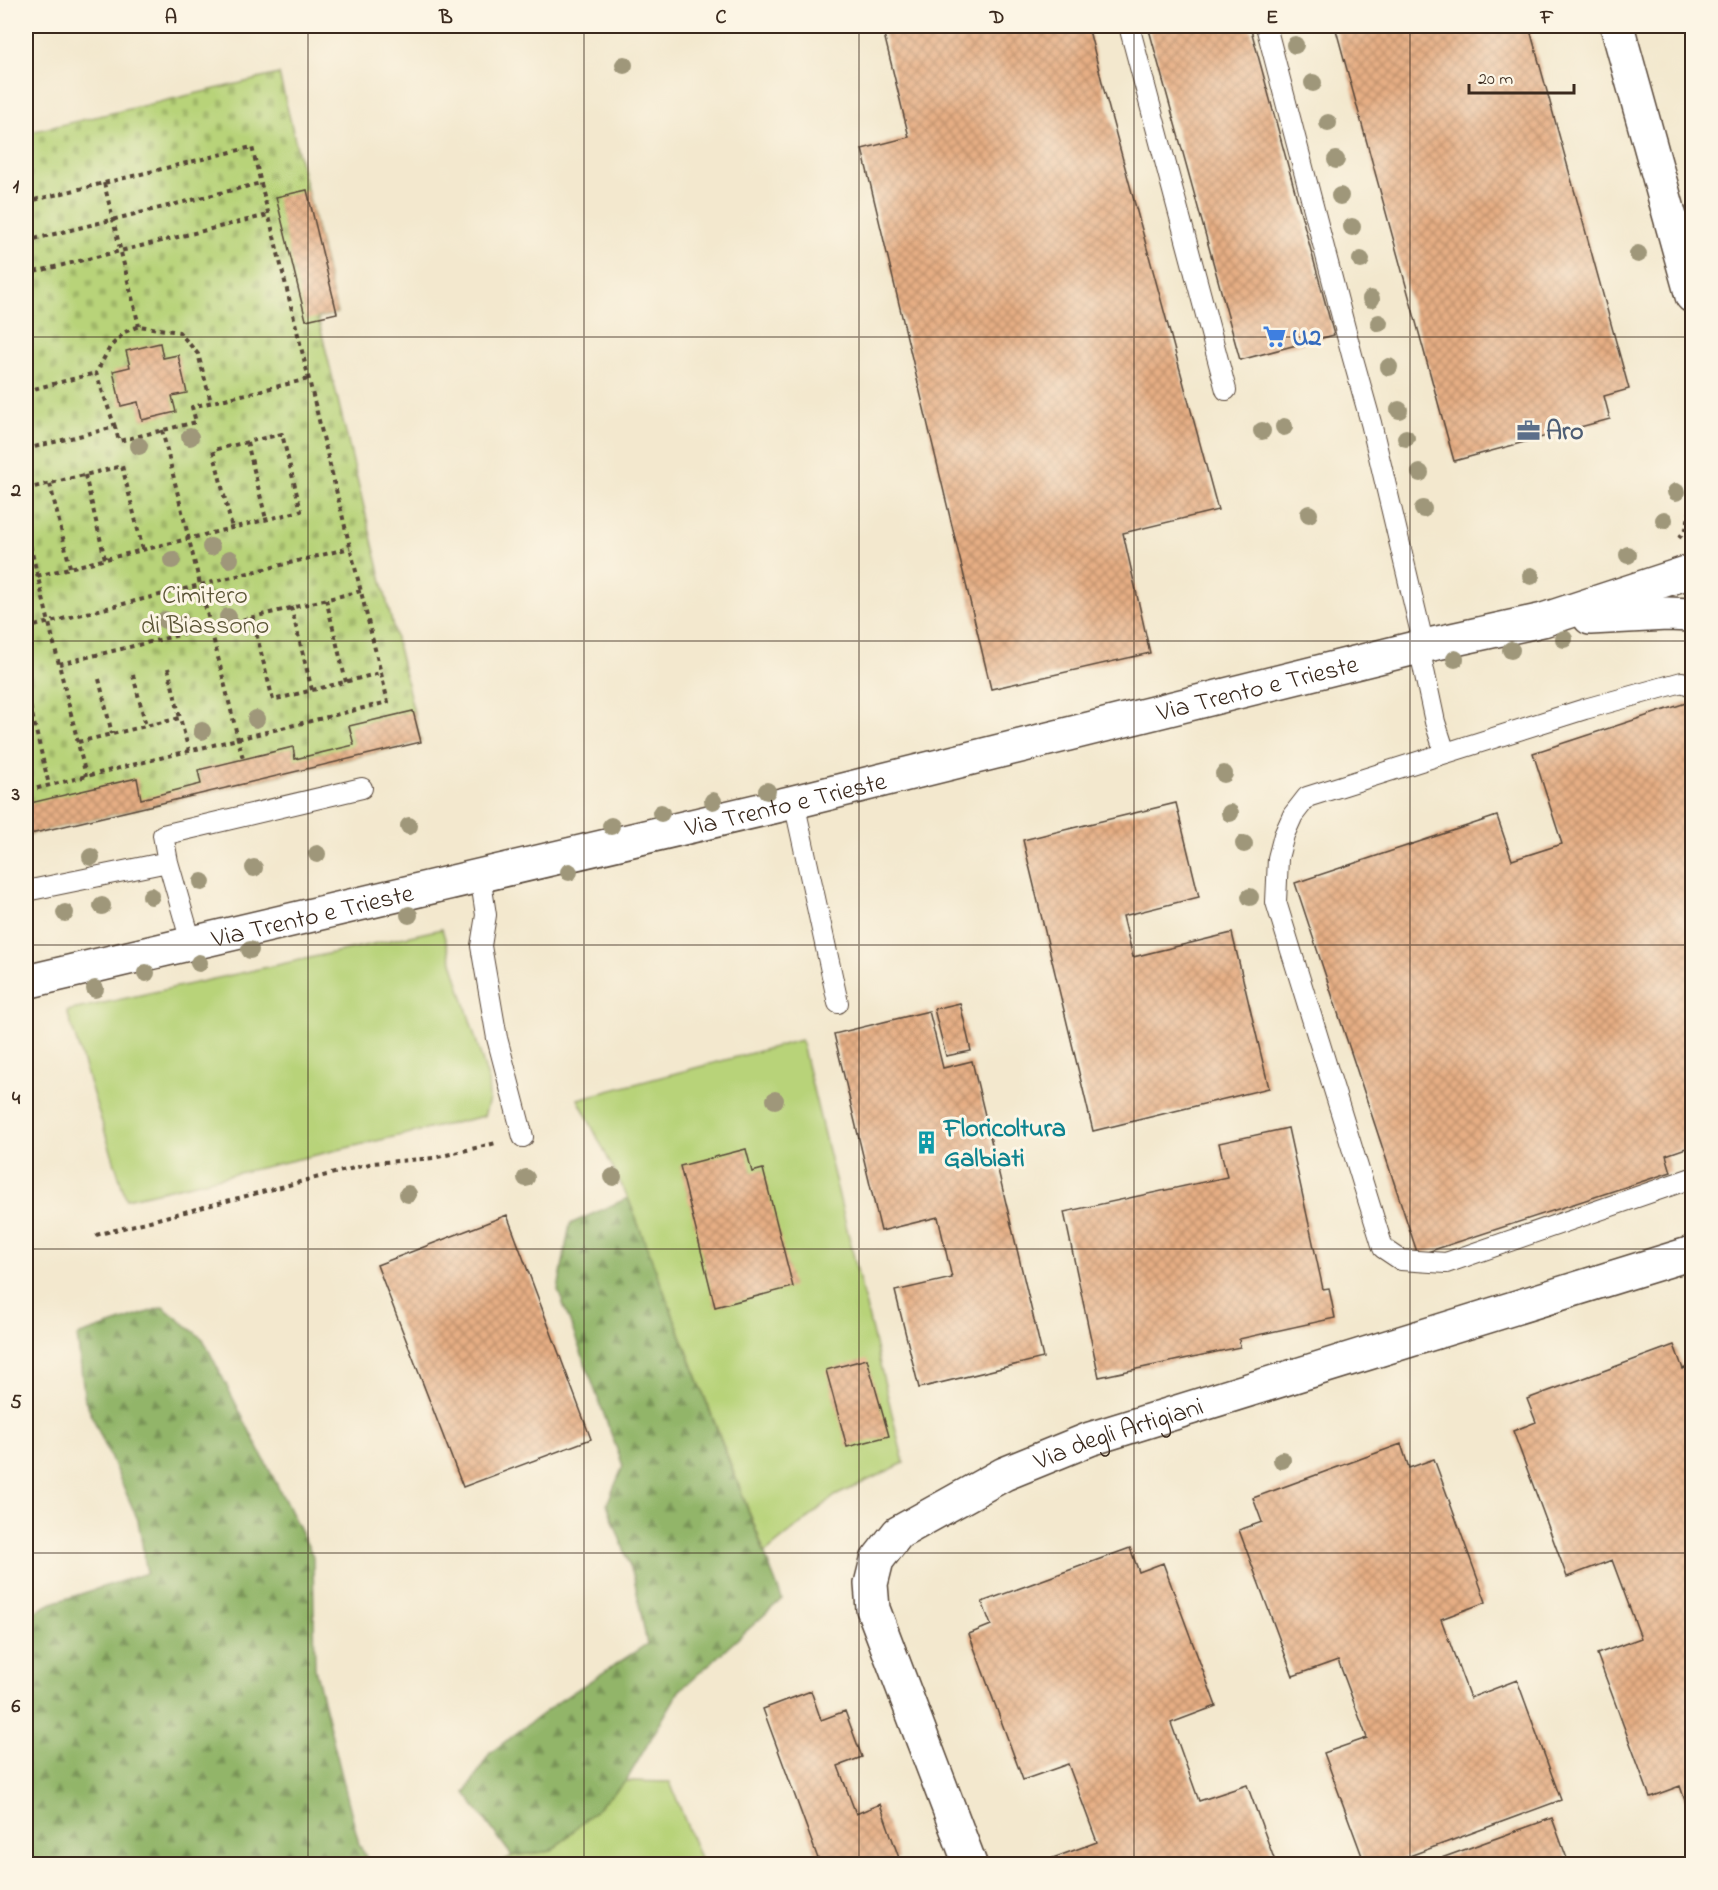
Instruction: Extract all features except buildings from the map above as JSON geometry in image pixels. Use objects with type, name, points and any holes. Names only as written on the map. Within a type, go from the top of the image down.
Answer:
[{"type":"street","points":[[1617,26],[1692,296]]},
{"type":"street","name":"Via Trento e Trieste","points":[[26,982],[794,802],[1422,646],[1543,620],[1692,572]]},
{"type":"street","name":"Via Trento e Trieste","points":[[1543,620],[1666,614],[1692,615]]},
{"type":"street","name":"Via degli Artigiani","points":[[970,1864],[873,1609],[872,1584],[877,1560],[898,1533],[1004,1474],[1090,1439],[1692,1253]]},
{"type":"lane","points":[[1129,26],[1226,390]]},
{"type":"lane","points":[[1266,26],[1371,423],[1422,646],[1435,722],[1445,753]]},
{"type":"lane","points":[[1692,686],[1682,682],[1585,709],[1307,797],[1289,825],[1278,858],[1276,902],[1383,1248],[1401,1260],[1446,1263],[1692,1178]]},
{"type":"lane","points":[[191,942],[168,862],[163,835],[362,788]]},
{"type":"lane","points":[[794,802],[838,1003]]},
{"type":"lane","points":[[26,891],[168,862]]},
{"type":"lane","points":[[480,874],[486,915],[481,946],[497,1038],[523,1137]]},
{"type":"path","points":[[26,202],[252,147],[388,702],[26,790]]},
{"type":"path","points":[[104,183],[139,326]]},
{"type":"path","points":[[26,241],[261,183]]},
{"type":"path","points":[[26,274],[268,215]]},
{"type":"path","points":[[211,402],[198,354],[179,332],[139,326],[125,332],[110,347],[96,373],[119,441],[196,422],[192,407],[309,379]]},
{"type":"path","points":[[26,390],[96,373]]},
{"type":"path","points":[[26,449],[115,427]]},
{"type":"path","points":[[162,430],[243,759]]},
{"type":"path","points":[[37,576],[143,549],[232,528],[266,519],[301,511],[282,434],[213,450],[232,528]]},
{"type":"path","points":[[247,442],[266,519]]},
{"type":"path","points":[[26,489],[122,466],[143,549]]},
{"type":"path","points":[[84,475],[105,559]]},
{"type":"path","points":[[50,483],[70,567]]},
{"type":"path","points":[[26,528],[86,776]]},
{"type":"path","points":[[26,628],[350,548]]},
{"type":"path","points":[[59,664],[360,591]]},
{"type":"path","points":[[326,599],[346,682]]},
{"type":"path","points":[[291,608],[312,690]]},
{"type":"path","points":[[252,617],[273,700],[380,673]]},
{"type":"path","points":[[168,668],[189,751]]},
{"type":"path","points":[[133,675],[146,726]]},
{"type":"path","points":[[99,679],[112,734]]},
{"type":"path","points":[[26,689],[49,785]]},
{"type":"path","points":[[78,742],[180,717]]},
{"type":"path","points":[[96,1235],[373,1163],[434,1158],[523,1137]]},
{"type":"green space","name":"Cimitero di Biassono","points":[[279,74],[337,313],[318,318],[421,742],[26,835],[26,133]]},
{"type":"green space","points":[[442,929],[488,1079],[489,1100],[484,1116],[126,1199],[67,1011]]},
{"type":"green space","points":[[801,1040],[904,1463],[835,1496],[765,1553],[628,1198],[578,1099]]},
{"type":"green space","points":[[628,1198],[782,1599],[679,1691],[626,1781],[552,1851],[512,1856],[465,1793],[490,1753],[558,1702],[647,1644],[634,1577],[607,1504],[623,1466],[558,1290],[570,1224]]},
{"type":"green space","points":[[163,1307],[203,1339],[313,1556],[315,1668],[359,1844],[370,1864],[26,1864],[26,1616],[52,1603],[147,1573],[138,1520],[85,1400],[77,1336]]},
{"type":"green space","points":[[626,1781],[670,1782],[702,1864],[498,1864],[512,1856],[552,1851]]},
{"type":"place","name":"U2","points":[[1274,336]]},
{"type":"place","name":"Aro","points":[[1528,430]]},
{"type":"place","name":"Floricoltura Galbiati","points":[[926,1142]]}]
